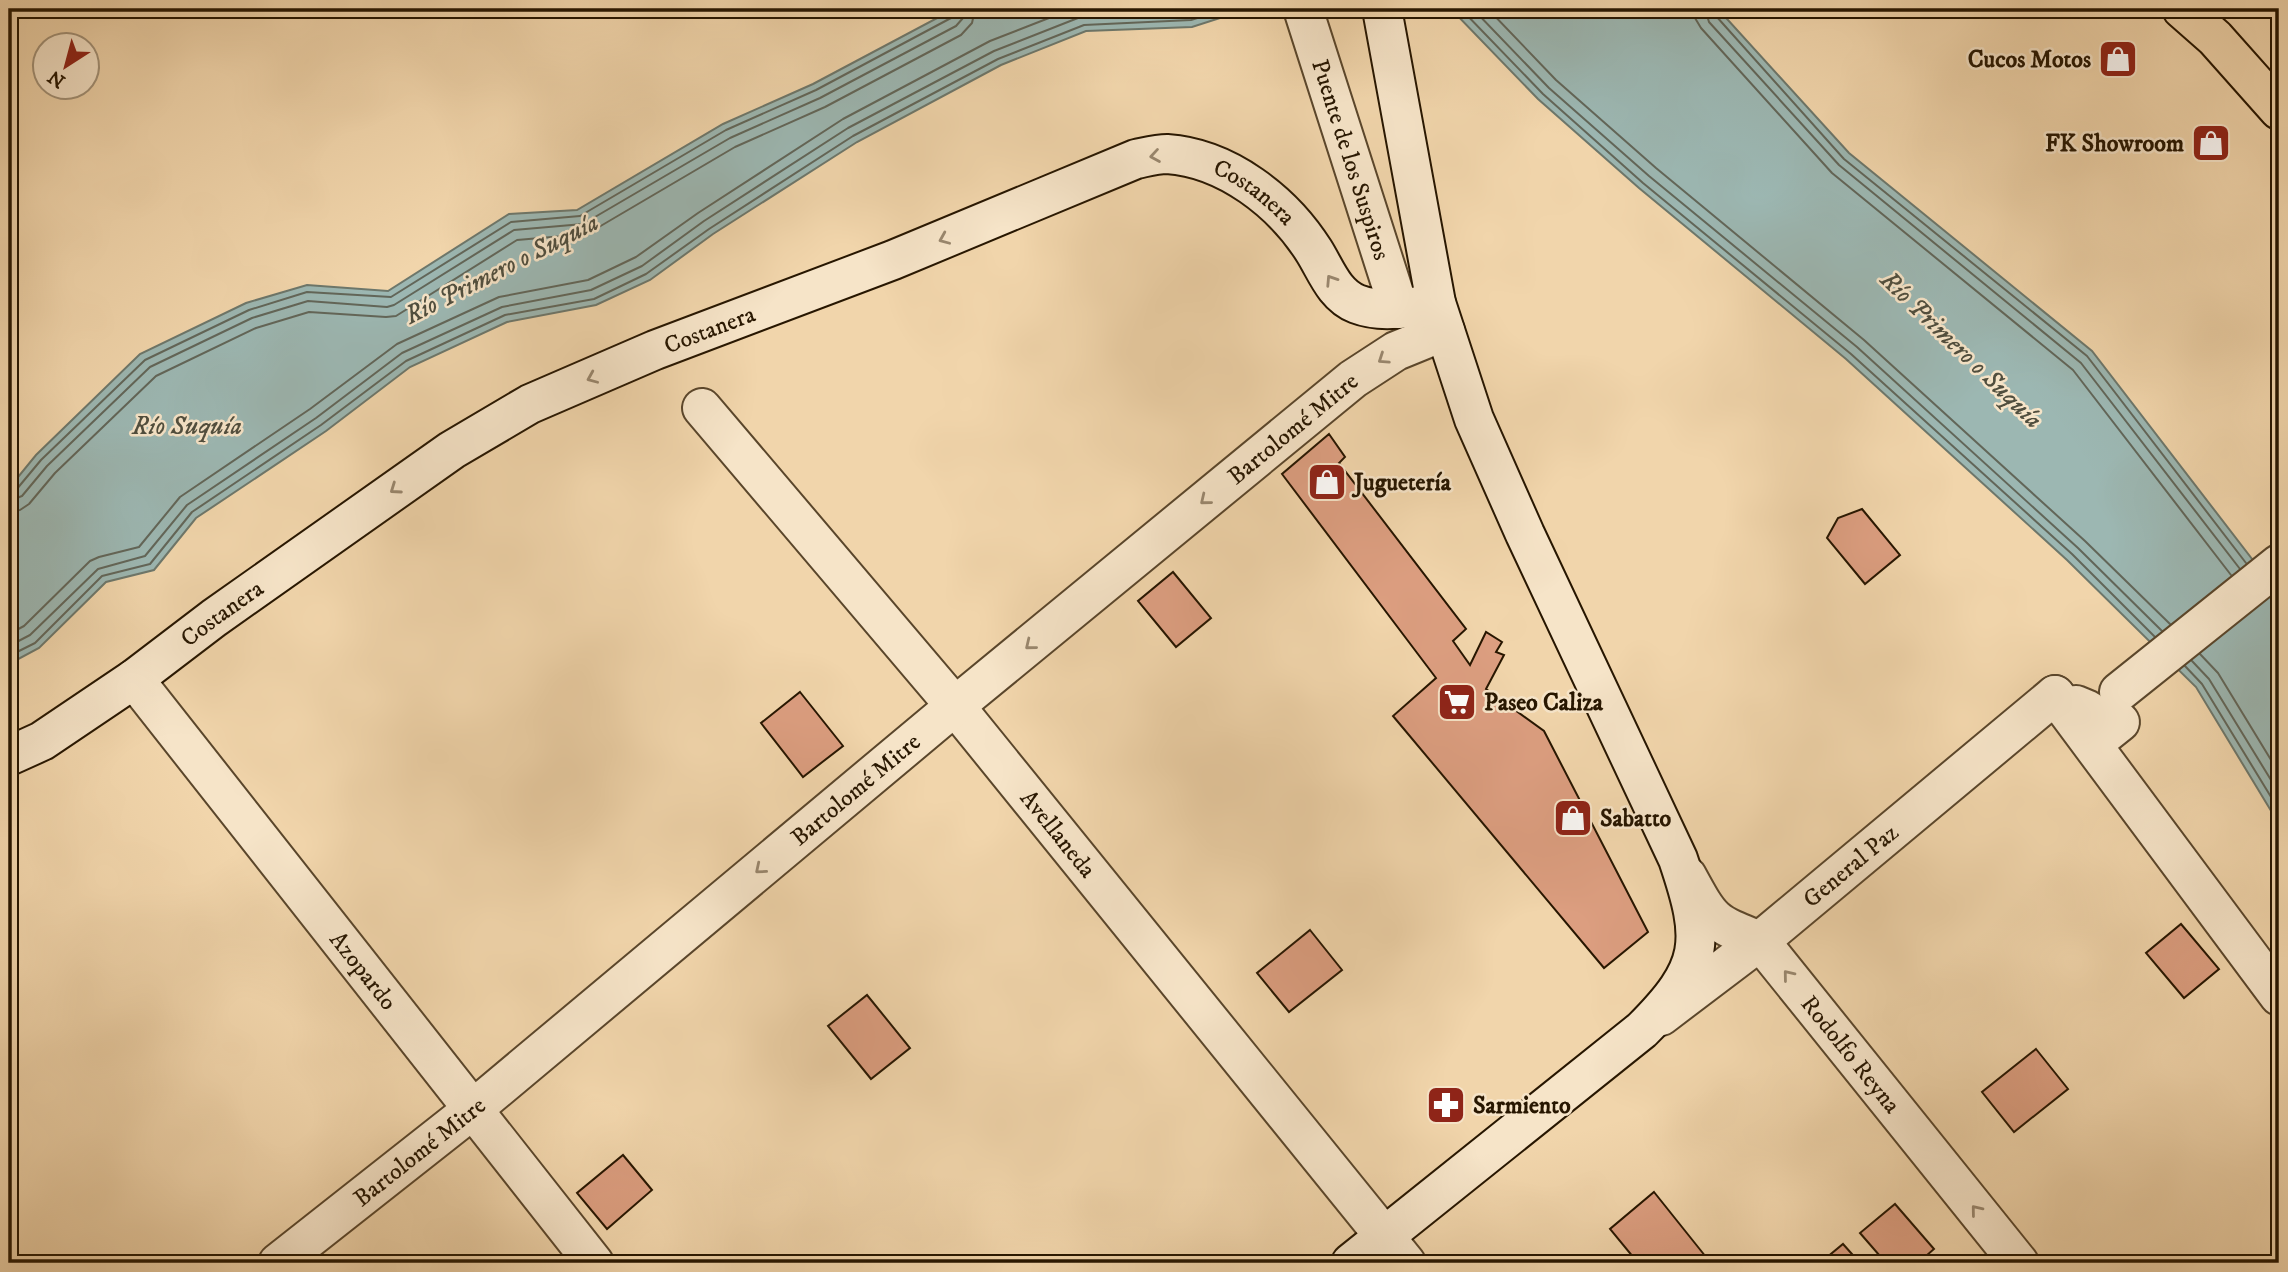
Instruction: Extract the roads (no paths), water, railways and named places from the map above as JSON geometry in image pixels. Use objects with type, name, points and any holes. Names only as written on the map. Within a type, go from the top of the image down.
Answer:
[{"type":"main road","points":[[2182,9],[2210,24],[2279,110]]},
{"type":"street","name":"Puente de los Suspiros","points":[[1303,9],[1399,309]]},
{"type":"street","points":[[1351,1263],[1395,1250],[1642,1030],[1682,986],[1691,967],[1696,930],[1693,908],[1678,859],[1513,509],[1474,419],[1441,317],[1382,9]]},
{"type":"street","name":"Costanera","points":[[9,756],[42,741],[134,679],[214,618],[492,424],[530,404],[655,351],[892,260],[1136,159],[1164,154],[1192,157],[1213,164],[1259,192],[1297,227],[1338,291],[1355,303],[1441,317]]},
{"type":"street","name":"Bartolomé Mitre","points":[[278,1263],[472,1110],[955,706],[1353,379],[1441,317]]},
{"type":"street","name":"Avellaneda","points":[[702,408],[955,706],[1395,1250]]},
{"type":"street","points":[[2055,695],[2088,710],[2105,734],[2120,707],[2279,564]]},
{"type":"street","name":"Azopardo","points":[[134,679],[594,1263]]},
{"type":"street","points":[[2055,695],[2279,996]]},
{"type":"street","name":"General Paz","points":[[1642,1030],[1760,942],[2055,695]]},
{"type":"street","name":"Rodolfo Reyna","points":[[1678,859],[1707,914],[1724,926],[1760,942],[2019,1263]]},
{"type":"water","name":"Río Suquía","points":[[954,9],[1248,9],[1192,27],[1086,31],[1001,65],[857,142],[713,234],[650,280],[596,305],[507,322],[410,367],[326,431],[196,518],[154,570],[106,582],[39,648],[9,664],[9,488],[36,455],[140,354],[246,303],[307,285],[388,291],[509,214],[577,210],[723,124],[813,84]]},
{"type":"water","name":"Río Primero o Suquía","points":[[1451,9],[1718,9],[1849,153],[2092,351],[2279,594],[2279,824],[2196,687],[2067,560],[1846,359],[1639,188],[1538,99]]},
{"type":"place","name":"Cucos Motos","points":[[2118,59]]},
{"type":"place","name":"FK Showroom","points":[[2211,143]]},
{"type":"place","name":"Juguetería","points":[[1327,482]]},
{"type":"place","name":"Paseo Caliza","points":[[1457,702]]},
{"type":"place","name":"Sabatto","points":[[1573,818]]},
{"type":"place","name":"Sarmiento","points":[[1446,1105]]}]
